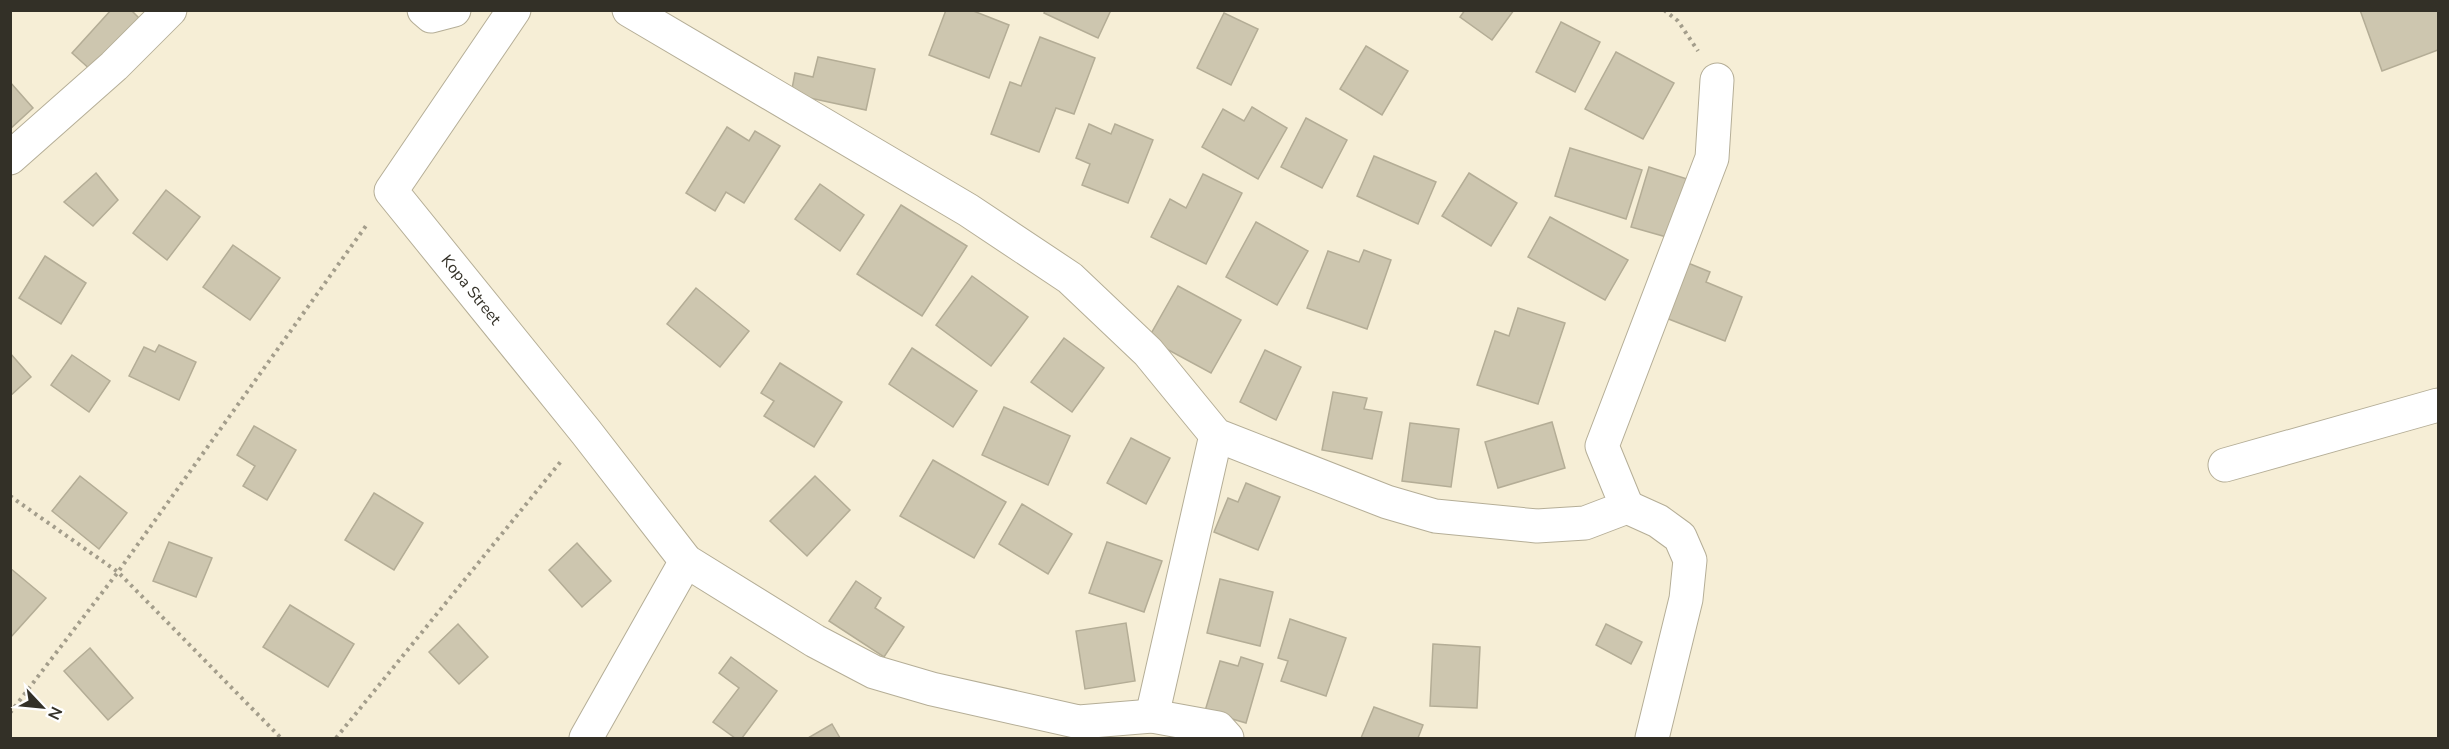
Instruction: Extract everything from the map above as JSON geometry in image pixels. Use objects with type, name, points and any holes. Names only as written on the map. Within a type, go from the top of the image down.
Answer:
[{"type":"street","points":[[10,158],[114,66],[170,10]]},
{"type":"street","points":[[424,10],[431,16],[454,10]]},
{"type":"street","points":[[391,191],[514,10]]},
{"type":"street","points":[[629,10],[968,210],[1070,278],[1148,352],[1216,435],[1387,502],[1436,516],[1537,526],[1586,523],[1627,507]]},
{"type":"street","points":[[1652,738],[1686,599],[1690,560],[1680,537],[1659,521],[1627,507],[1602,446],[1712,158],[1717,80]]},
{"type":"street","name":"Kopa Street","points":[[391,191],[586,432],[686,561]]},
{"type":"street","points":[[2225,465],[2439,405]]},
{"type":"street","points":[[1152,716],[1216,435]]},
{"type":"street","points":[[586,738],[686,561],[815,641],[874,672],[1075,730],[1152,716],[1228,735]]},
{"type":"path","points":[[1664,10],[1678,21],[1717,80]]},
{"type":"path","points":[[10,713],[118,572],[391,191]]},
{"type":"path","points":[[336,738],[586,432]]},
{"type":"path","points":[[10,496],[118,572],[281,738]]},
{"type":"building","points":[[111,10],[131,10],[141,20],[93,72],[72,53]]},
{"type":"building","points":[[946,10],[971,10],[1009,25],[989,78],[929,55]]},
{"type":"building","points":[[1045,10],[1111,10],[1098,38],[1044,13]]},
{"type":"building","points":[[1465,10],[1514,10],[1492,40],[1460,17]]},
{"type":"building","points":[[2360,10],[2438,10],[2438,50],[2382,71]]},
{"type":"building","points":[[1224,13],[1258,29],[1231,85],[1197,68]]},
{"type":"building","points":[[1561,22],[1600,42],[1575,92],[1536,72]]},
{"type":"building","points":[[1040,37],[1095,58],[1074,114],[1056,108],[1039,152],[991,134],[1010,82],[1021,86]]},
{"type":"building","points":[[1366,46],[1408,71],[1382,115],[1340,89]]},
{"type":"building","points":[[1616,52],[1674,83],[1643,139],[1585,109]]},
{"type":"building","points":[[818,57],[875,69],[866,110],[791,94],[795,73],[813,77]]},
{"type":"building","points":[[10,82],[33,108],[10,129]]},
{"type":"building","points":[[1252,107],[1287,128],[1258,179],[1202,147],[1223,109],[1244,121]]},
{"type":"building","points":[[1306,118],[1347,140],[1322,188],[1281,167]]},
{"type":"building","points":[[1089,124],[1111,134],[1115,124],[1153,140],[1128,203],[1082,185],[1090,164],[1076,158]]},
{"type":"building","points":[[727,127],[749,141],[755,131],[780,146],[744,203],[726,192],[715,211],[686,193]]},
{"type":"building","points":[[1570,148],[1642,170],[1626,219],[1555,196]]},
{"type":"building","points":[[1374,156],[1436,182],[1418,224],[1357,196]]},
{"type":"building","points":[[1649,167],[1687,179],[1670,238],[1631,227]]},
{"type":"building","points":[[96,173],[118,200],[93,226],[64,202]]},
{"type":"building","points":[[1469,173],[1517,203],[1491,246],[1442,216]]},
{"type":"building","points":[[1203,174],[1242,193],[1206,264],[1151,237],[1170,199],[1186,208]]},
{"type":"building","points":[[820,184],[864,215],[840,251],[795,219]]},
{"type":"building","points":[[166,190],[200,217],[167,260],[133,233]]},
{"type":"building","points":[[901,205],[967,246],[922,316],[857,274]]},
{"type":"building","points":[[1550,217],[1628,260],[1605,300],[1528,257]]},
{"type":"building","points":[[1256,222],[1308,251],[1277,305],[1226,277]]},
{"type":"building","points":[[233,245],[280,278],[250,320],[203,287]]},
{"type":"building","points":[[1364,250],[1391,260],[1367,329],[1307,308],[1328,251],[1359,262]]},
{"type":"building","points":[[45,256],[86,283],[61,324],[19,298]]},
{"type":"building","points":[[1688,263],[1710,272],[1706,282],[1742,297],[1725,341],[1666,318]]},
{"type":"building","points":[[972,276],[1028,317],[991,366],[936,325]]},
{"type":"building","points":[[1178,286],[1241,320],[1211,373],[1148,339]]},
{"type":"building","points":[[696,288],[749,331],[720,367],[667,324]]},
{"type":"building","points":[[1518,308],[1565,323],[1538,404],[1477,385],[1495,331],[1509,336]]},
{"type":"building","points":[[1064,338],[1104,368],[1072,412],[1031,382]]},
{"type":"building","points":[[159,345],[196,362],[179,400],[129,376],[144,347],[155,352]]},
{"type":"building","points":[[912,348],[977,391],[953,427],[889,384]]},
{"type":"building","points":[[1265,350],[1301,367],[1276,420],[1240,402]]},
{"type":"building","points":[[10,353],[31,377],[10,396]]},
{"type":"building","points":[[72,355],[110,381],[89,412],[51,385]]},
{"type":"building","points":[[780,363],[842,402],[814,447],[764,416],[774,401],[761,393]]},
{"type":"building","points":[[1333,392],[1367,398],[1364,409],[1382,412],[1372,459],[1322,450]]},
{"type":"building","points":[[1004,407],[1070,436],[1048,485],[982,455]]},
{"type":"building","points":[[1552,422],[1565,468],[1498,488],[1485,442]]},
{"type":"building","points":[[1410,423],[1459,429],[1451,487],[1402,481]]},
{"type":"building","points":[[254,426],[296,450],[267,500],[243,486],[255,466],[237,455]]},
{"type":"building","points":[[1131,438],[1170,458],[1146,504],[1107,483]]},
{"type":"building","points":[[933,460],[1006,502],[974,558],[900,516]]},
{"type":"building","points":[[80,476],[127,513],[99,549],[52,511]]},
{"type":"building","points":[[815,476],[850,510],[807,556],[770,521]]},
{"type":"building","points":[[1246,483],[1280,497],[1258,550],[1214,532],[1228,498],[1238,502]]},
{"type":"building","points":[[374,493],[423,523],[394,570],[345,540]]},
{"type":"building","points":[[1022,504],[1072,534],[1048,574],[999,544]]},
{"type":"building","points":[[169,542],[212,558],[196,597],[153,581]]},
{"type":"building","points":[[1107,542],[1162,561],[1144,612],[1089,593]]},
{"type":"building","points":[[577,543],[611,581],[582,607],[549,570]]},
{"type":"building","points":[[10,568],[46,598],[10,638]]},
{"type":"building","points":[[1220,579],[1273,592],[1260,646],[1207,633]]},
{"type":"building","points":[[856,581],[881,598],[875,608],[904,627],[884,657],[829,621]]},
{"type":"building","points":[[290,605],[354,644],[328,687],[263,647]]},
{"type":"building","points":[[1290,619],[1346,638],[1326,696],[1281,681],[1288,661],[1278,658]]},
{"type":"building","points":[[1126,623],[1135,681],[1085,689],[1076,631]]},
{"type":"building","points":[[458,624],[488,657],[459,684],[429,652]]},
{"type":"building","points":[[1606,624],[1642,642],[1631,664],[1596,645]]},
{"type":"building","points":[[1433,644],[1480,647],[1477,708],[1430,706]]},
{"type":"building","points":[[90,648],[133,698],[108,720],[64,671]]},
{"type":"building","points":[[731,657],[777,691],[742,738],[735,738],[713,722],[739,688],[719,673]]},
{"type":"building","points":[[1241,657],[1263,664],[1246,723],[1205,711],[1220,661],[1238,666]]},
{"type":"building","points":[[1374,707],[1423,725],[1418,738],[1361,738]]},
{"type":"building","points":[[832,724],[840,738],[808,738]]}]
